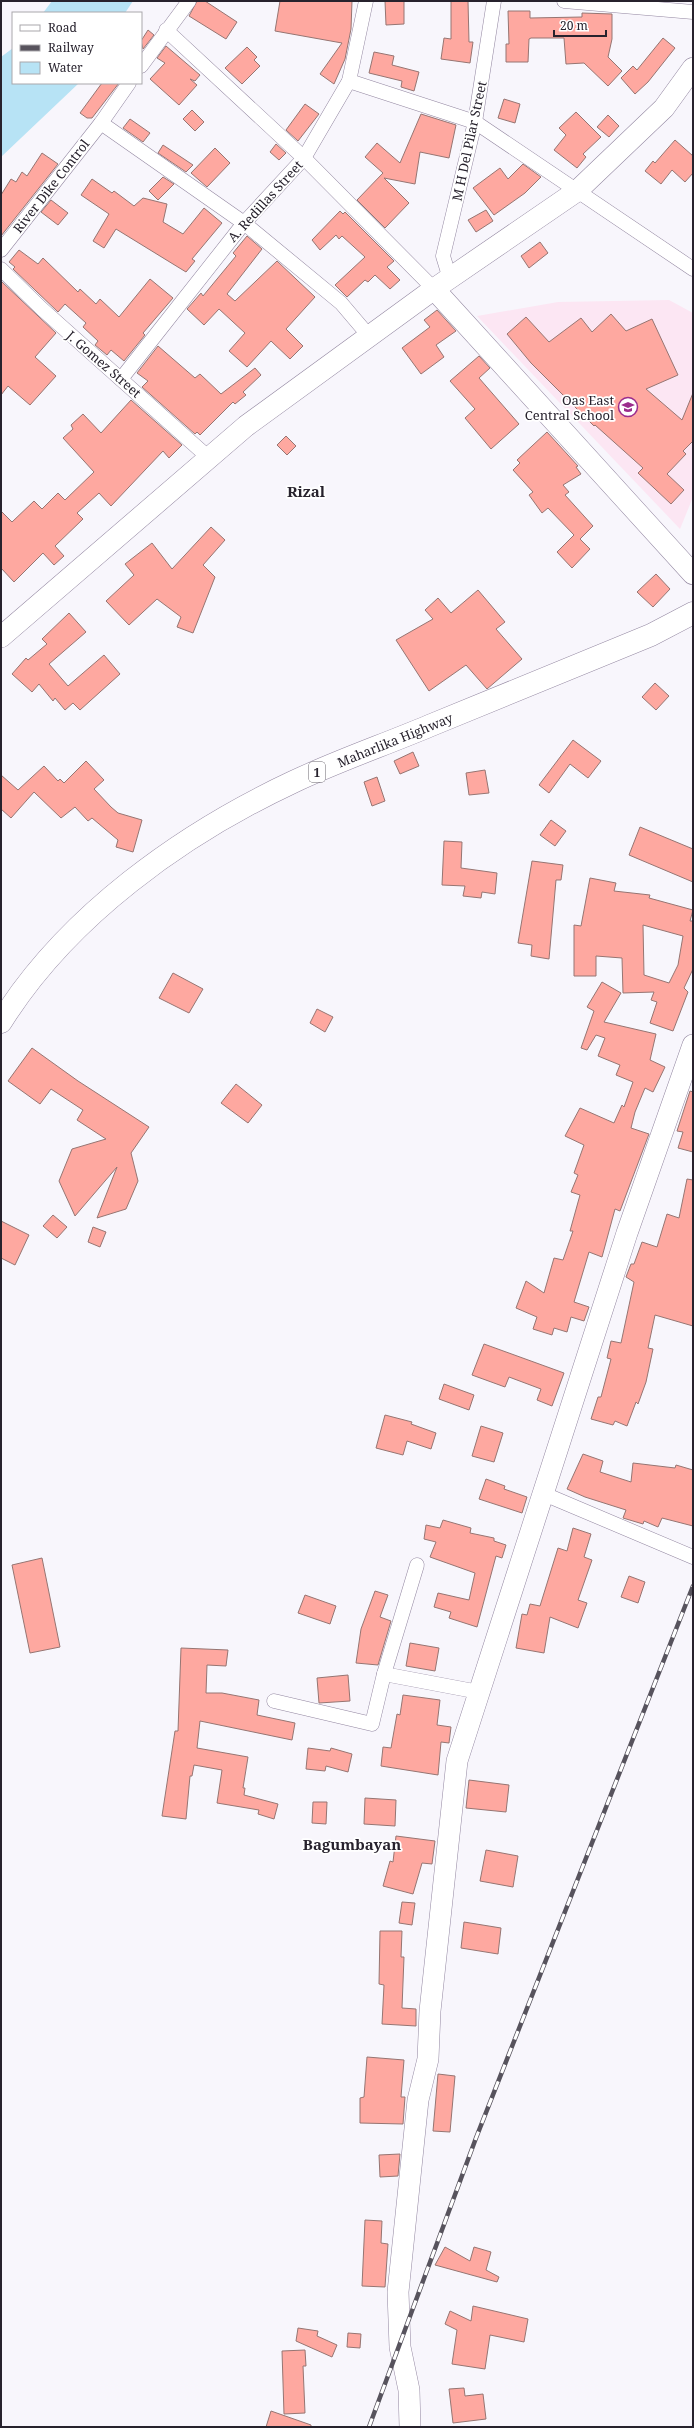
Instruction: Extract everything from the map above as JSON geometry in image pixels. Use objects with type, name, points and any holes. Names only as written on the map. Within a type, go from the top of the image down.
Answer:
[{"type":"highway","name":"Maharlika Highway","points":[[1,1022],[14,1000],[72,934],[138,875],[212,825],[293,782],[651,635],[693,613]]},
{"type":"street","points":[[142,65],[166,30],[189,1]]},
{"type":"street","name":"A. Redillas Street","points":[[121,379],[244,223],[304,158],[349,81],[366,1]]},
{"type":"street","name":"M H Del Pilar Street","points":[[442,284],[442,256],[475,122],[494,1]]},
{"type":"street","points":[[564,1],[689,8]]},
{"type":"street","points":[[166,30],[442,284],[693,574]]},
{"type":"street","points":[[1,637],[208,457],[246,426],[442,284],[577,191],[664,108],[693,68]]},
{"type":"street","points":[[349,81],[475,122],[693,269]]},
{"type":"street","name":"River Dike Control","points":[[1,250],[101,123],[128,84]]},
{"type":"street","points":[[101,123],[244,223],[342,303],[370,336]]},
{"type":"street","name":"J. Gomez Street","points":[[1,269],[42,309],[208,457]]},
{"type":"street","points":[[410,2427],[409,2390],[400,2347],[398,2292],[418,2100],[428,2058],[430,2011],[457,1760],[627,1233],[693,1045]]},
{"type":"street","points":[[544,1494],[693,1557]]},
{"type":"street","points":[[274,1701],[372,1724],[384,1674],[417,1566]]},
{"type":"street","points":[[384,1674],[480,1692]]},
{"type":"shaded area","name":"Oas East Central School","points":[[669,300],[693,313],[693,497],[680,529],[477,316],[558,302]]},
{"type":"water","points":[[52,1],[133,1],[126,12],[44,12]]},
{"type":"water","points":[[12,49],[12,84],[78,84],[1,157],[1,57]]},
{"type":"building","points":[[197,1],[205,1],[237,22],[226,39],[189,16]]},
{"type":"building","points":[[280,1],[352,1],[351,29],[345,59],[334,84],[320,74],[342,43],[275,31]]},
{"type":"building","points":[[385,1],[404,1],[404,24],[386,25]]},
{"type":"building","points":[[451,1],[468,1],[469,42],[473,42],[470,63],[441,59],[444,38],[451,39]]},
{"type":"building","points":[[508,11],[530,11],[530,18],[582,17],[582,13],[612,14],[612,39],[608,57],[622,71],[608,86],[584,63],[566,64],[564,38],[531,38],[529,39],[528,62],[506,62],[506,44],[509,44]]},
{"type":"building","points":[[148,30],[154,35],[143,49],[142,39]]},
{"type":"building","points":[[663,38],[675,48],[648,82],[635,94],[621,78],[633,66],[637,70]]},
{"type":"building","points":[[166,46],[200,75],[195,81],[190,79],[197,85],[179,105],[150,79],[165,63],[157,58]]},
{"type":"building","points":[[247,47],[257,57],[254,60],[260,66],[242,84],[225,68]]},
{"type":"building","points":[[374,52],[394,56],[392,65],[419,72],[414,91],[401,87],[402,81],[369,73]]},
{"type":"building","points":[[101,84],[118,84],[92,118],[87,118],[80,113]]},
{"type":"building","points":[[504,99],[520,104],[515,123],[498,118]]},
{"type":"building","points":[[305,104],[319,114],[298,141],[286,130]]},
{"type":"building","points":[[192,110],[204,122],[195,131],[183,119]]},
{"type":"building","points":[[576,112],[601,137],[583,154],[586,157],[577,168],[554,150],[566,135],[559,128]]},
{"type":"building","points":[[421,114],[456,125],[449,158],[420,152],[415,184],[384,178],[409,203],[385,228],[357,200],[383,173],[365,157],[377,143],[400,163]]},
{"type":"building","points":[[608,115],[619,126],[609,137],[597,127]]},
{"type":"building","points":[[130,119],[150,133],[143,142],[123,128]]},
{"type":"building","points":[[675,140],[693,156],[693,173],[685,182],[672,170],[661,184],[645,171],[653,161],[655,163]]},
{"type":"building","points":[[276,144],[286,153],[279,160],[270,152]]},
{"type":"building","points":[[163,145],[193,165],[186,172],[158,153]]},
{"type":"building","points":[[215,148],[230,163],[207,187],[191,173]]},
{"type":"building","points":[[42,153],[58,164],[1,236],[1,195],[11,179],[16,182],[22,172],[27,176]]},
{"type":"building","points":[[523,164],[541,177],[525,193],[494,215],[473,188],[500,168],[508,179]]},
{"type":"building","points":[[163,177],[174,184],[158,200],[149,191]]},
{"type":"building","points":[[92,179],[112,193],[114,191],[134,206],[143,198],[167,204],[163,222],[183,234],[204,208],[222,223],[192,259],[195,261],[186,272],[116,229],[104,248],[93,241],[109,214],[81,195]]},
{"type":"building","points":[[51,200],[68,213],[58,225],[41,212]]},
{"type":"building","points":[[486,210],[493,221],[476,232],[468,220]]},
{"type":"building","points":[[340,211],[343,214],[345,212],[394,261],[387,267],[400,280],[390,289],[375,275],[368,282],[365,280],[347,297],[335,285],[365,257],[342,236],[339,239],[336,235],[320,250],[312,240]]},
{"type":"building","points":[[247,236],[262,249],[227,294],[235,301],[277,261],[315,297],[286,329],[303,346],[290,359],[271,341],[247,367],[229,351],[245,333],[219,309],[204,325],[187,309],[201,293],[203,296],[236,256],[233,253]]},
{"type":"building","points":[[540,242],[548,253],[529,268],[521,256]]},
{"type":"building","points":[[19,250],[38,264],[43,258],[78,292],[80,289],[96,304],[100,299],[119,317],[150,279],[173,298],[143,333],[145,335],[124,361],[111,350],[107,355],[95,345],[98,341],[83,327],[86,323],[65,304],[58,312],[13,269],[15,267],[9,262]]},
{"type":"building","points":[[1,281],[56,333],[35,357],[56,376],[30,405],[8,386],[1,395]]},
{"type":"building","points":[[437,310],[456,331],[436,345],[444,357],[421,374],[402,348],[430,327],[424,320]]},
{"type":"building","points":[[611,314],[626,331],[652,319],[678,375],[646,389],[682,420],[693,393],[693,441],[683,451],[686,454],[667,474],[684,490],[671,504],[638,473],[643,468],[595,425],[594,426],[531,363],[507,334],[526,317],[549,342],[581,318],[592,332]]},
{"type":"building","points":[[158,346],[195,378],[200,374],[221,394],[255,368],[261,375],[243,392],[246,395],[235,404],[233,402],[200,435],[197,432],[195,434],[142,387],[148,381],[137,373]]},
{"type":"building","points":[[479,356],[490,368],[479,378],[519,424],[491,449],[465,418],[475,409],[450,381]]},
{"type":"building","points":[[131,400],[182,445],[169,458],[163,451],[111,506],[99,493],[77,513],[83,519],[55,546],[64,556],[54,565],[43,553],[14,582],[1,568],[1,511],[12,522],[34,501],[42,509],[58,493],[65,500],[94,472],[63,438],[73,429],[71,425],[83,414],[101,433]]},
{"type":"building","points":[[547,432],[578,466],[576,467],[581,474],[563,485],[569,492],[565,495],[593,526],[580,539],[590,549],[572,568],[557,552],[574,535],[548,508],[542,513],[529,495],[533,492],[513,470],[520,463],[517,460]]},
{"type":"building","points":[[286,436],[296,446],[287,455],[277,445]]},
{"type":"building","points":[[211,527],[225,540],[203,565],[215,577],[193,633],[177,627],[181,617],[157,599],[129,625],[106,601],[134,575],[125,564],[152,543],[172,569]]},
{"type":"building","points":[[656,574],[670,589],[653,607],[637,592]]},
{"type":"building","points":[[478,590],[505,622],[496,629],[522,659],[487,689],[466,665],[429,691],[396,640],[433,619],[425,610],[438,598],[451,613]]},
{"type":"building","points":[[69,613],[86,632],[49,664],[68,686],[104,655],[120,674],[80,710],[73,703],[65,710],[55,698],[53,701],[39,684],[32,692],[12,674],[26,658],[28,660],[47,644],[42,639]]},
{"type":"building","points":[[655,683],[669,696],[656,710],[642,697]]},
{"type":"building","points":[[573,740],[601,761],[588,778],[570,764],[549,793],[539,785]]},
{"type":"building","points":[[413,752],[419,766],[400,774],[394,761]]},
{"type":"building","points":[[86,761],[104,780],[94,789],[111,807],[118,813],[142,820],[133,852],[116,847],[118,840],[92,818],[88,821],[75,807],[61,818],[34,792],[11,818],[1,809],[1,775],[18,790],[44,766],[58,781],[60,779],[64,783]]},
{"type":"building","points":[[485,770],[489,793],[469,795],[466,773]]},
{"type":"building","points":[[377,777],[385,801],[372,806],[364,782]]},
{"type":"building","points":[[551,820],[566,831],[555,846],[540,835]]},
{"type":"building","points":[[640,827],[693,849],[693,882],[629,855]]},
{"type":"building","points":[[444,841],[462,842],[461,868],[497,873],[495,894],[482,892],[481,898],[463,896],[465,886],[442,885]]},
{"type":"building","points":[[532,861],[563,865],[561,880],[556,880],[549,959],[531,956],[532,945],[518,943]]},
{"type":"building","points":[[590,878],[616,883],[614,891],[650,895],[649,898],[693,910],[690,921],[693,921],[693,969],[684,988],[688,992],[673,1031],[650,1023],[657,1002],[651,1000],[654,992],[623,993],[622,958],[596,956],[596,976],[574,976],[574,925],[581,926]],"holes":[[[643,925],[683,936],[678,965],[669,983],[644,975]]]},
{"type":"building","points":[[173,973],[203,989],[189,1013],[159,998]]},
{"type":"building","points":[[602,982],[621,993],[604,1022],[656,1034],[650,1060],[665,1067],[653,1092],[645,1088],[635,1112],[631,1128],[649,1134],[620,1211],[615,1209],[602,1257],[589,1252],[574,1302],[589,1307],[584,1321],[571,1317],[567,1332],[554,1328],[552,1335],[533,1329],[537,1317],[516,1308],[526,1281],[544,1293],[554,1258],[563,1260],[573,1231],[570,1231],[580,1195],[571,1192],[578,1175],[574,1173],[584,1145],[565,1136],[580,1108],[614,1123],[622,1105],[624,1107],[633,1082],[616,1075],[620,1065],[598,1056],[605,1038],[596,1035],[587,1050],[581,1048],[594,1011],[587,1007]]},
{"type":"building","points":[[317,1009],[333,1017],[325,1032],[310,1023]]},
{"type":"building","points":[[32,1048],[78,1081],[149,1127],[131,1153],[138,1181],[126,1209],[97,1218],[117,1167],[75,1216],[59,1181],[72,1149],[106,1139],[77,1120],[83,1110],[51,1089],[40,1104],[8,1081]]},
{"type":"building","points":[[236,1084],[262,1105],[248,1123],[221,1103]]},
{"type":"building","points":[[690,1091],[693,1092],[693,1152],[678,1148],[683,1132],[677,1131]]},
{"type":"building","points":[[687,1179],[693,1180],[693,1326],[655,1315],[648,1348],[653,1349],[646,1382],[638,1404],[636,1402],[627,1426],[615,1421],[613,1425],[591,1419],[598,1397],[601,1397],[611,1359],[607,1358],[611,1341],[621,1343],[634,1282],[626,1277],[631,1264],[634,1264],[642,1242],[657,1247],[667,1214],[679,1218]]},
{"type":"building","points":[[53,1215],[67,1227],[57,1238],[43,1226]]},
{"type":"building","points":[[1,1221],[29,1235],[15,1265],[1,1258]]},
{"type":"building","points":[[93,1227],[106,1232],[100,1247],[88,1242]]},
{"type":"building","points":[[484,1344],[564,1373],[552,1406],[537,1400],[541,1389],[509,1377],[505,1387],[472,1375]]},
{"type":"building","points":[[444,1384],[474,1395],[469,1410],[439,1399]]},
{"type":"building","points":[[385,1415],[412,1422],[411,1424],[436,1433],[431,1449],[407,1441],[403,1455],[376,1448]]},
{"type":"building","points":[[481,1426],[503,1433],[494,1462],[472,1456]]},
{"type":"building","points":[[583,1454],[603,1461],[600,1472],[631,1482],[633,1463],[675,1468],[676,1465],[693,1470],[693,1526],[662,1518],[658,1527],[644,1521],[643,1524],[623,1518],[626,1510],[585,1497],[567,1489]]},
{"type":"building","points":[[486,1479],[505,1486],[504,1489],[527,1497],[522,1513],[479,1499]]},
{"type":"building","points":[[443,1520],[471,1528],[470,1533],[494,1538],[494,1541],[506,1545],[502,1558],[496,1556],[477,1627],[449,1618],[451,1612],[434,1607],[438,1593],[469,1600],[475,1573],[430,1557],[436,1542],[424,1539],[426,1525],[440,1528]]},
{"type":"building","points":[[573,1528],[591,1534],[584,1557],[592,1560],[578,1600],[587,1603],[578,1628],[550,1617],[544,1653],[516,1648],[522,1614],[527,1615],[530,1604],[540,1606],[558,1548],[567,1551]]},
{"type":"building","points":[[42,1558],[60,1647],[30,1653],[12,1565]]},
{"type":"building","points":[[629,1576],[645,1582],[638,1603],[621,1597]]},
{"type":"building","points":[[375,1591],[388,1595],[380,1617],[391,1621],[378,1665],[356,1663],[361,1629]]},
{"type":"building","points":[[305,1595],[336,1606],[330,1624],[298,1613]]},
{"type":"building","points":[[410,1643],[439,1648],[435,1671],[406,1666]]},
{"type":"building","points":[[181,1648],[228,1650],[226,1666],[207,1665],[206,1693],[222,1693],[259,1700],[257,1715],[295,1723],[292,1740],[200,1721],[197,1748],[248,1757],[243,1788],[245,1788],[244,1795],[278,1804],[274,1819],[258,1814],[259,1810],[217,1803],[222,1770],[194,1765],[192,1776],[190,1776],[186,1819],[162,1816],[175,1731],[178,1731]]},
{"type":"building","points":[[348,1675],[350,1701],[319,1703],[317,1678]]},
{"type":"building","points":[[403,1695],[440,1700],[437,1725],[451,1727],[449,1743],[441,1742],[438,1775],[381,1766],[383,1747],[391,1748],[397,1714],[400,1715]]},
{"type":"building","points":[[308,1748],[330,1751],[331,1748],[352,1754],[348,1772],[326,1766],[325,1771],[306,1769]]},
{"type":"building","points":[[469,1780],[509,1785],[506,1812],[466,1808]]},
{"type":"building","points":[[365,1798],[396,1800],[395,1826],[364,1824]]},
{"type":"building","points":[[313,1802],[327,1802],[326,1824],[312,1823]]},
{"type":"building","points":[[396,1836],[435,1841],[432,1864],[422,1863],[413,1894],[383,1886],[390,1861],[393,1862]]},
{"type":"building","points":[[486,1850],[518,1856],[513,1887],[480,1881]]},
{"type":"building","points":[[402,1902],[415,1903],[412,1925],[399,1923]]},
{"type":"building","points":[[464,1922],[501,1928],[498,1954],[461,1948]]},
{"type":"building","points":[[380,1931],[402,1931],[401,1957],[404,1957],[402,2008],[416,2009],[416,2026],[382,2024],[384,1985],[379,1984]]},
{"type":"building","points":[[367,2057],[404,2060],[401,2097],[405,2097],[403,2124],[360,2123],[360,2098],[364,2097]]},
{"type":"building","points":[[438,2074],[455,2076],[450,2132],[433,2131]]},
{"type":"building","points":[[400,2154],[398,2176],[380,2177],[379,2155]]},
{"type":"building","points":[[365,2220],[382,2221],[381,2243],[388,2244],[385,2287],[362,2286]]},
{"type":"building","points":[[445,2247],[470,2261],[474,2247],[491,2252],[486,2270],[499,2277],[497,2282],[435,2265]]},
{"type":"building","points":[[473,2306],[528,2319],[524,2342],[490,2335],[485,2369],[452,2364],[457,2330],[445,2324],[450,2311],[471,2321]]},
{"type":"building","points":[[298,2328],[318,2331],[317,2336],[337,2345],[332,2357],[296,2341]]},
{"type":"building","points":[[348,2333],[361,2334],[360,2348],[347,2347]]},
{"type":"building","points":[[305,2350],[306,2366],[303,2366],[305,2413],[284,2414],[282,2351]]},
{"type":"building","points":[[464,2388],[465,2396],[483,2394],[486,2419],[453,2423],[449,2389]]},
{"type":"building","points":[[271,2411],[311,2425],[311,2427],[266,2427]]},
{"type":"railway","points":[[369,2427],[476,2138],[693,1586]]},
{"type":"place","name":"Oas East Central School","points":[[628,407]]},
{"type":"district","name":"Rizal","points":[[306,491]]},
{"type":"district","name":"Bagumbayan","points":[[352,1844]]}]
